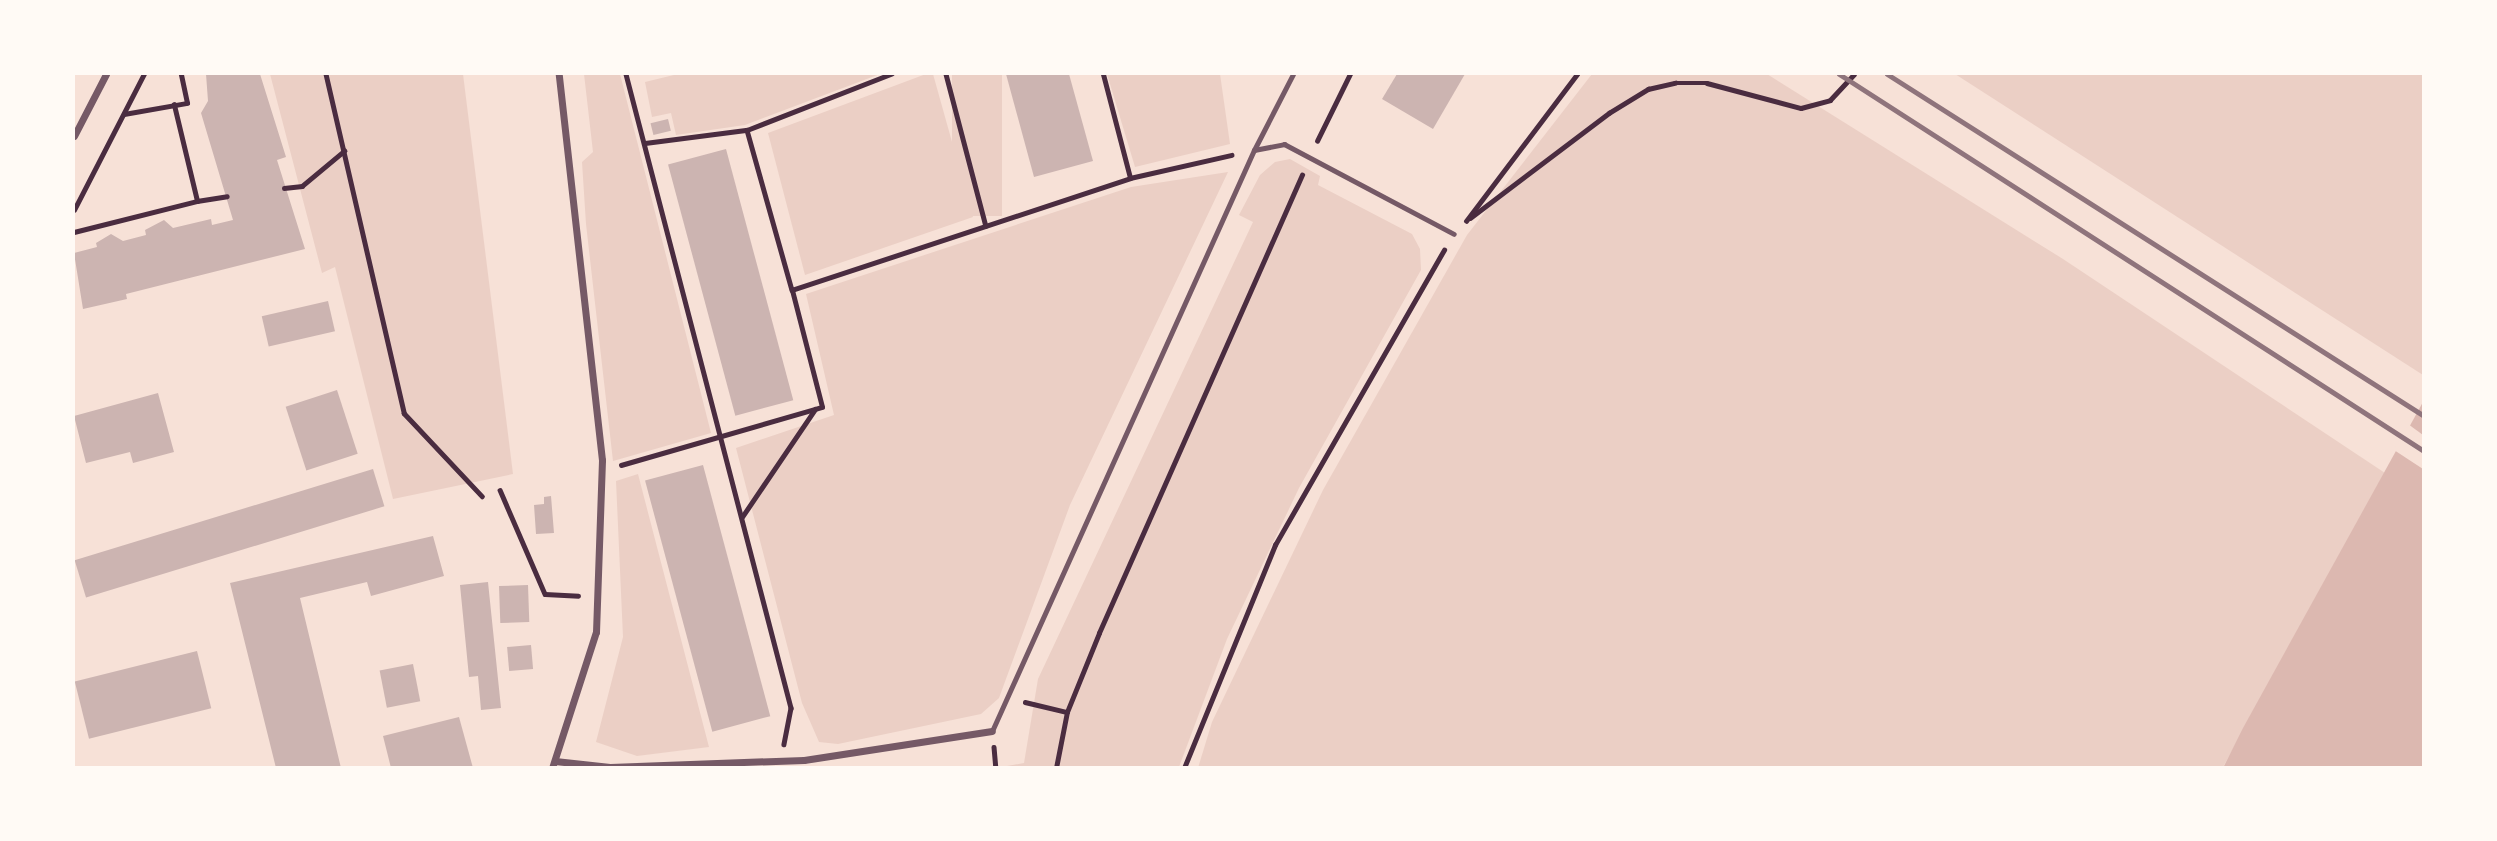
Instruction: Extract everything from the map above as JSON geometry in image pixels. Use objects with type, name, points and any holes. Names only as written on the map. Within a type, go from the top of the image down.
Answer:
[{"type":"street","points":[[74,136],[106,74]]},
{"type":"street","points":[[559,74],[602,470],[596,632],[553,764],[610,767],[780,762],[867,753],[992,731]]},
{"type":"lane","points":[[992,731],[1254,150],[1293,74]]},
{"type":"lane","points":[[1254,150],[1284,144],[1454,234]]},
{"type":"path","points":[[74,210],[144,74]]},
{"type":"path","points":[[123,115],[187,103],[181,74]]},
{"type":"path","points":[[326,74],[404,413],[482,496]]},
{"type":"path","points":[[626,74],[791,708],[780,762]]},
{"type":"path","points":[[645,143],[747,130],[891,74]]},
{"type":"path","points":[[946,74],[986,226]]},
{"type":"path","points":[[1103,74],[1130,178]]},
{"type":"path","points":[[1056,768],[1066,712],[1310,156],[1350,74]]},
{"type":"path","points":[[1577,74],[1465,222],[1609,113],[1648,89],[1675,83],[1716,84],[1801,108],[1830,100],[1854,74]]},
{"type":"path","points":[[174,105],[197,201]]},
{"type":"path","points":[[602,470],[722,439],[822,407],[747,130]]},
{"type":"path","points":[[792,290],[1130,178],[1254,150]]},
{"type":"path","points":[[284,188],[302,186],[344,151]]},
{"type":"path","points":[[74,232],[197,201],[228,197]]},
{"type":"path","points":[[1184,768],[1275,545],[1454,234]]},
{"type":"path","points":[[742,518],[815,409]]},
{"type":"path","points":[[500,490],[545,594],[597,597]]},
{"type":"path","points":[[1038,706],[1066,712]]},
{"type":"shaded area","points":[[270,74],[463,74],[513,474],[393,499],[335,267],[322,273]]},
{"type":"shaded area","points":[[584,74],[620,74],[711,433],[613,461],[586,224],[582,162],[593,152]]},
{"type":"shaded area","points":[[678,74],[880,74],[745,125],[676,135],[671,113],[652,117],[645,82]]},
{"type":"shaded area","points":[[926,74],[933,74],[973,217],[805,275],[768,133]]},
{"type":"shaded area","points":[[952,74],[1002,74],[1002,216],[952,216]]},
{"type":"shaded area","points":[[1107,74],[1220,74],[1230,144],[1135,167]]},
{"type":"shaded area","points":[[1592,74],[1767,74],[2063,259],[2385,473],[2223,767],[1198,768],[1212,722],[1323,490],[1467,235]]},
{"type":"shaded area","points":[[1955,74],[2423,74],[2423,375]]},
{"type":"shaded area","points":[[1290,159],[1320,176],[1318,185],[1412,234],[1420,249],[1421,270],[1299,488],[1227,639],[1179,767],[996,768],[1024,763],[1038,679],[1253,222],[1239,215],[1260,175],[1275,162]]},
{"type":"shaded area","points":[[1228,172],[1070,505],[999,698],[981,714],[838,744],[819,742],[802,703],[736,448],[834,415],[806,294],[1131,187]]},
{"type":"shaded area","points":[[2423,402],[2423,767],[2223,768],[2243,728]]},
{"type":"shaded area","points":[[638,474],[709,747],[637,756],[596,742],[623,637],[616,481]]},
{"type":"pier","points":[[2408,424],[2423,435],[2423,469],[2394,450]]},
{"type":"building","points":[[206,74],[260,74],[286,157],[277,160],[305,249],[126,294],[127,299],[83,309],[74,253],[97,247],[96,243],[111,234],[123,241],[146,235],[145,230],[164,220],[173,228],[211,219],[212,225],[233,220],[201,113],[208,101]]},
{"type":"building","points":[[1006,74],[1069,74],[1093,161],[1034,177]]},
{"type":"building","points":[[1397,74],[1465,74],[1433,129],[1382,99]]},
{"type":"building","points":[[668,119],[671,131],[653,135],[651,123]]},
{"type":"building","points":[[726,149],[793,400],[735,416],[668,165]]},
{"type":"building","points":[[328,301],[335,331],[269,347],[262,316]]},
{"type":"building","points":[[337,390],[358,454],[306,470],[286,407]]},
{"type":"building","points":[[158,393],[174,452],[133,463],[130,452],[86,463],[74,416]]},
{"type":"building","points":[[703,465],[770,716],[712,732],[645,481]]},
{"type":"building","points":[[373,469],[384,506],[86,598],[75,560]]},
{"type":"building","points":[[551,496],[554,533],[536,534],[534,505],[544,504],[544,497]]},
{"type":"building","points":[[433,536],[444,576],[371,596],[367,582],[300,598],[341,768],[276,768],[230,583]]},
{"type":"building","points":[[488,582],[501,708],[481,710],[478,676],[469,677],[460,585]]},
{"type":"building","points":[[528,585],[529,622],[500,623],[499,586]]},
{"type":"building","points":[[531,645],[533,669],[509,671],[507,647]]},
{"type":"building","points":[[197,651],[211,708],[89,739],[75,681]]},
{"type":"building","points":[[413,664],[420,701],[387,708],[380,670]]},
{"type":"building","points":[[459,717],[473,768],[391,768],[383,736]]},
{"type":"railway","points":[[1839,74],[2424,451]]},
{"type":"railway","points":[[1887,74],[2424,416]]}]
